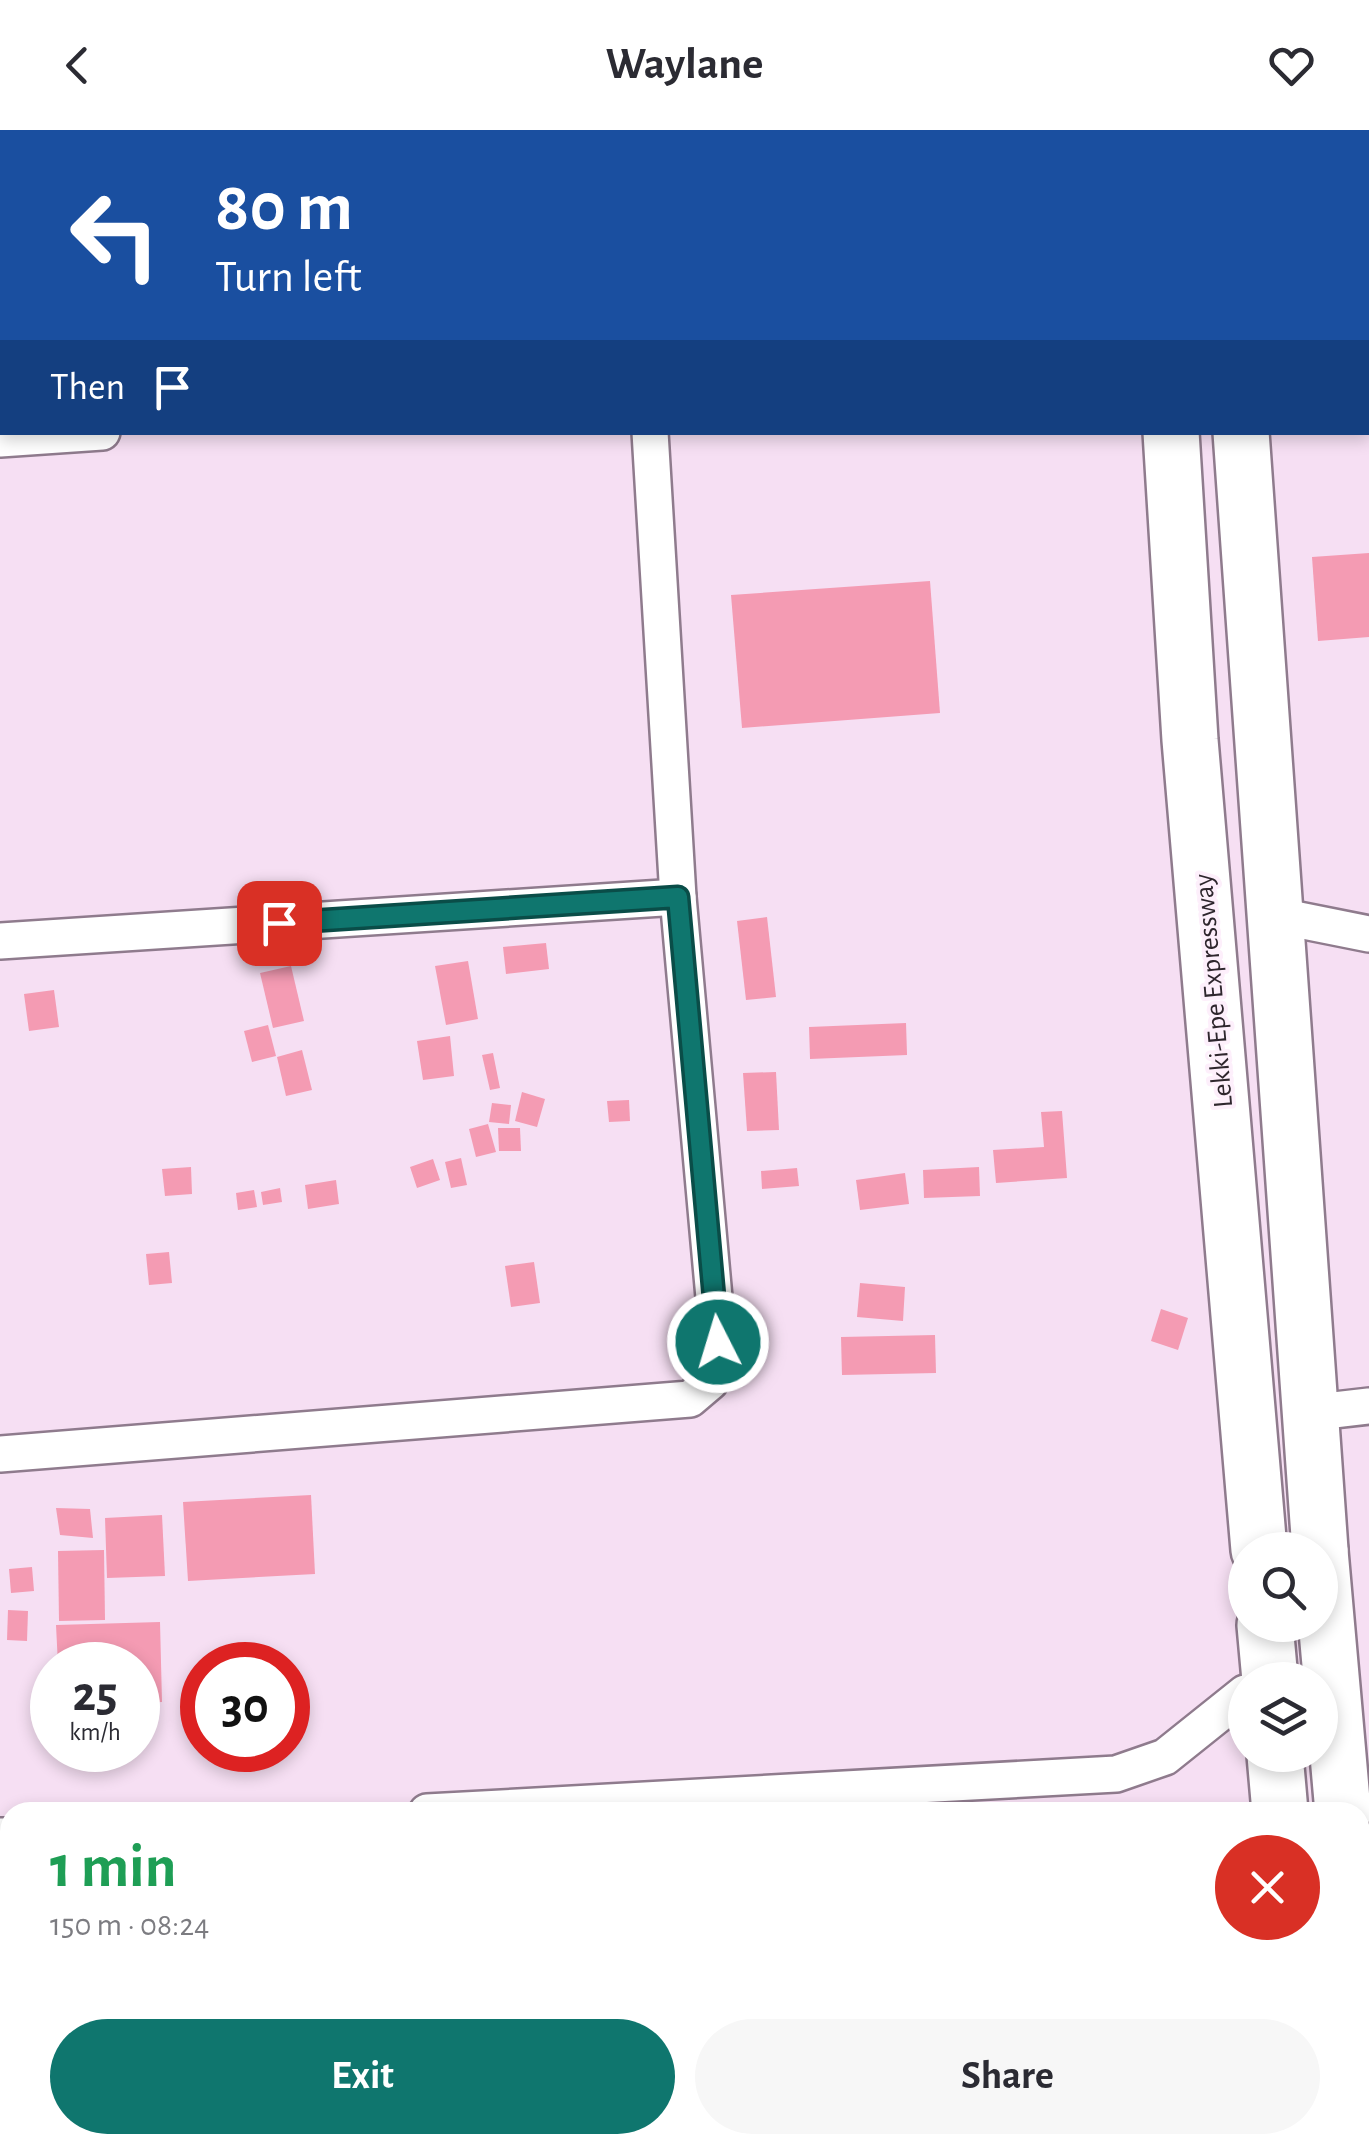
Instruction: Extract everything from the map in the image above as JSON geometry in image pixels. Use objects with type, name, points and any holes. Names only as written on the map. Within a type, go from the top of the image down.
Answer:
[{"type":"highway","name":"Lekki-Epe Expressway","points":[[1171,435],[1190,740],[1257,1532]]},
{"type":"highway","points":[[1241,435],[1318,1532]]},
{"type":"highway","points":[[1332,1642],[1350,1776]]},
{"type":"highway","points":[[1277,1772],[1279,1802]]},
{"type":"street","points":[[0,439],[58,435]]},
{"type":"street","points":[[0,1454],[690,1399],[710,1382],[718,1342],[678,897],[650,435]]},
{"type":"street","points":[[0,941],[678,897]]},
{"type":"street","points":[[1274,916],[1369,934]]},
{"type":"street","points":[[1308,1413],[1369,1406]]},
{"type":"street","points":[[608,1802],[1116,1774],[1165,1757],[1228,1700]]},
{"type":"building","points":[[1369,553],[1369,637],[1318,641],[1312,557]]},
{"type":"building","points":[[930,581],[940,713],[742,728],[731,595]]},
{"type":"building","points":[[767,917],[776,997],[746,1000],[737,921]]},
{"type":"building","points":[[546,943],[549,969],[506,974],[503,947]]},
{"type":"building","points":[[468,961],[478,1019],[446,1025],[435,966]]},
{"type":"building","points":[[291,966],[304,1021],[273,1028],[260,973]]},
{"type":"building","points":[[54,990],[59,1027],[29,1031],[24,994]]},
{"type":"building","points":[[906,1023],[907,1055],[810,1059],[809,1027]]},
{"type":"building","points":[[268,1025],[276,1056],[252,1062],[244,1031]]},
{"type":"building","points":[[450,1036],[454,1076],[423,1080],[417,1041]]},
{"type":"building","points":[[302,1050],[312,1090],[286,1096],[277,1057]]},
{"type":"building","points":[[493,1053],[500,1088],[490,1090],[482,1055]]},
{"type":"building","points":[[776,1072],[779,1130],[747,1131],[743,1073]]},
{"type":"building","points":[[522,1092],[545,1099],[537,1127],[515,1121]]},
{"type":"building","points":[[629,1100],[630,1121],[609,1122],[607,1101]]},
{"type":"building","points":[[492,1103],[511,1105],[509,1124],[489,1122]]},
{"type":"building","points":[[1062,1111],[1067,1178],[996,1183],[993,1150],[1044,1147],[1041,1112]]},
{"type":"building","points":[[488,1124],[496,1152],[476,1157],[469,1129]]},
{"type":"building","points":[[498,1128],[520,1128],[521,1151],[499,1151]]},
{"type":"building","points":[[461,1158],[467,1185],[451,1188],[445,1162]]},
{"type":"building","points":[[433,1159],[440,1180],[417,1188],[410,1167]]},
{"type":"building","points":[[191,1167],[192,1194],[165,1196],[162,1169]]},
{"type":"building","points":[[979,1167],[980,1196],[924,1198],[923,1170]]},
{"type":"building","points":[[797,1168],[799,1186],[762,1189],[761,1171]]},
{"type":"building","points":[[905,1173],[909,1204],[860,1210],[856,1180]]},
{"type":"building","points":[[336,1180],[339,1204],[308,1209],[305,1185]]},
{"type":"building","points":[[280,1188],[282,1202],[263,1205],[261,1192]]},
{"type":"building","points":[[254,1190],[257,1207],[238,1210],[236,1193]]},
{"type":"building","points":[[169,1252],[172,1283],[149,1285],[146,1254]]},
{"type":"building","points":[[534,1262],[540,1303],[511,1307],[505,1266]]},
{"type":"building","points":[[860,1283],[905,1287],[903,1321],[857,1317]]},
{"type":"building","points":[[1161,1309],[1188,1318],[1178,1350],[1151,1341]]},
{"type":"building","points":[[935,1335],[936,1373],[842,1375],[841,1337]]},
{"type":"building","points":[[311,1495],[315,1574],[188,1581],[183,1502]]},
{"type":"building","points":[[56,1508],[90,1509],[93,1538],[60,1535]]},
{"type":"building","points":[[162,1515],[165,1576],[107,1578],[105,1518]]},
{"type":"building","points":[[104,1550],[105,1620],[59,1621],[58,1551]]},
{"type":"building","points":[[32,1567],[34,1591],[11,1593],[9,1569]]},
{"type":"building","points":[[8,1610],[28,1611],[27,1641],[7,1640]]},
{"type":"building","points":[[160,1622],[162,1702],[160,1642],[57,1642],[56,1625]]},
{"type":"route","points":[[279,923],[678,897],[718,1342]]}]
